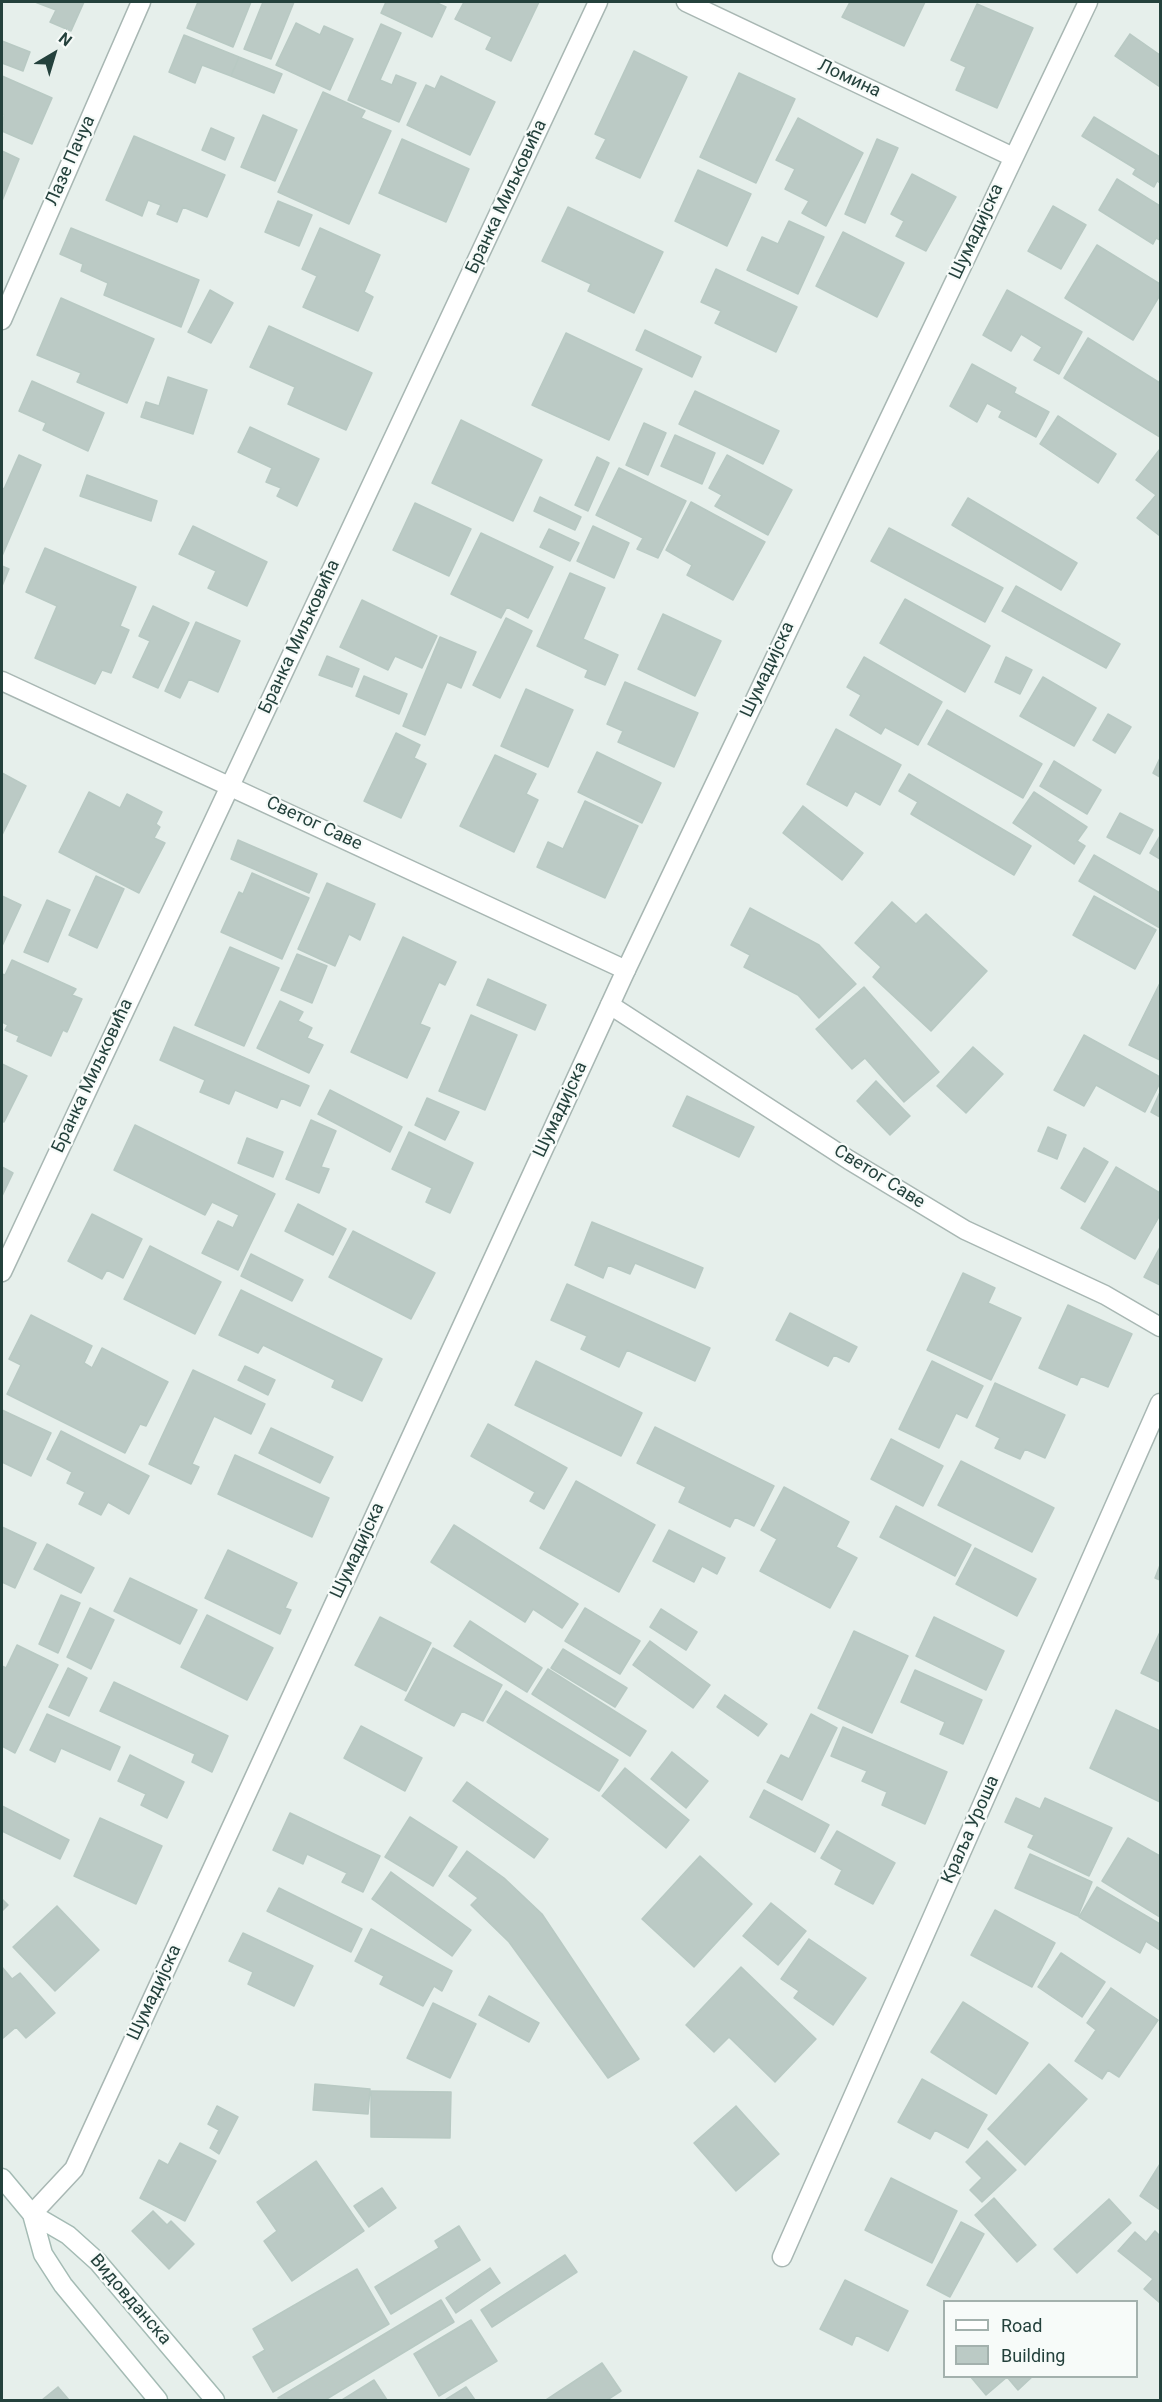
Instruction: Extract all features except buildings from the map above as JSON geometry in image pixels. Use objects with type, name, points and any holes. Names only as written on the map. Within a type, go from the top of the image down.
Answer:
[{"type":"street","name":"Лазе Пачуа","points":[[2,320],[141,2]]},
{"type":"street","name":"Бранка Миљковића","points":[[2,1272],[598,2]]},
{"type":"street","name":"Ломина","points":[[686,2],[1013,157]]},
{"type":"street","name":"Шумадијска","points":[[32,2214],[74,2169],[626,970],[1088,2]]},
{"type":"street","name":"Светог Саве","points":[[2,681],[626,970]]},
{"type":"street","name":"Светог Саве","points":[[610,1005],[849,1160],[964,1230],[1105,1295],[1161,1327]]},
{"type":"street","name":"Краља Уроша","points":[[782,2257],[1161,1403]]},
{"type":"street","name":"Видовданска","points":[[2,2178],[32,2214],[68,2235],[92,2255],[215,2400]]},
{"type":"street","name":"Видовданска","points":[[32,2214],[43,2254],[63,2285],[158,2400]]}]
